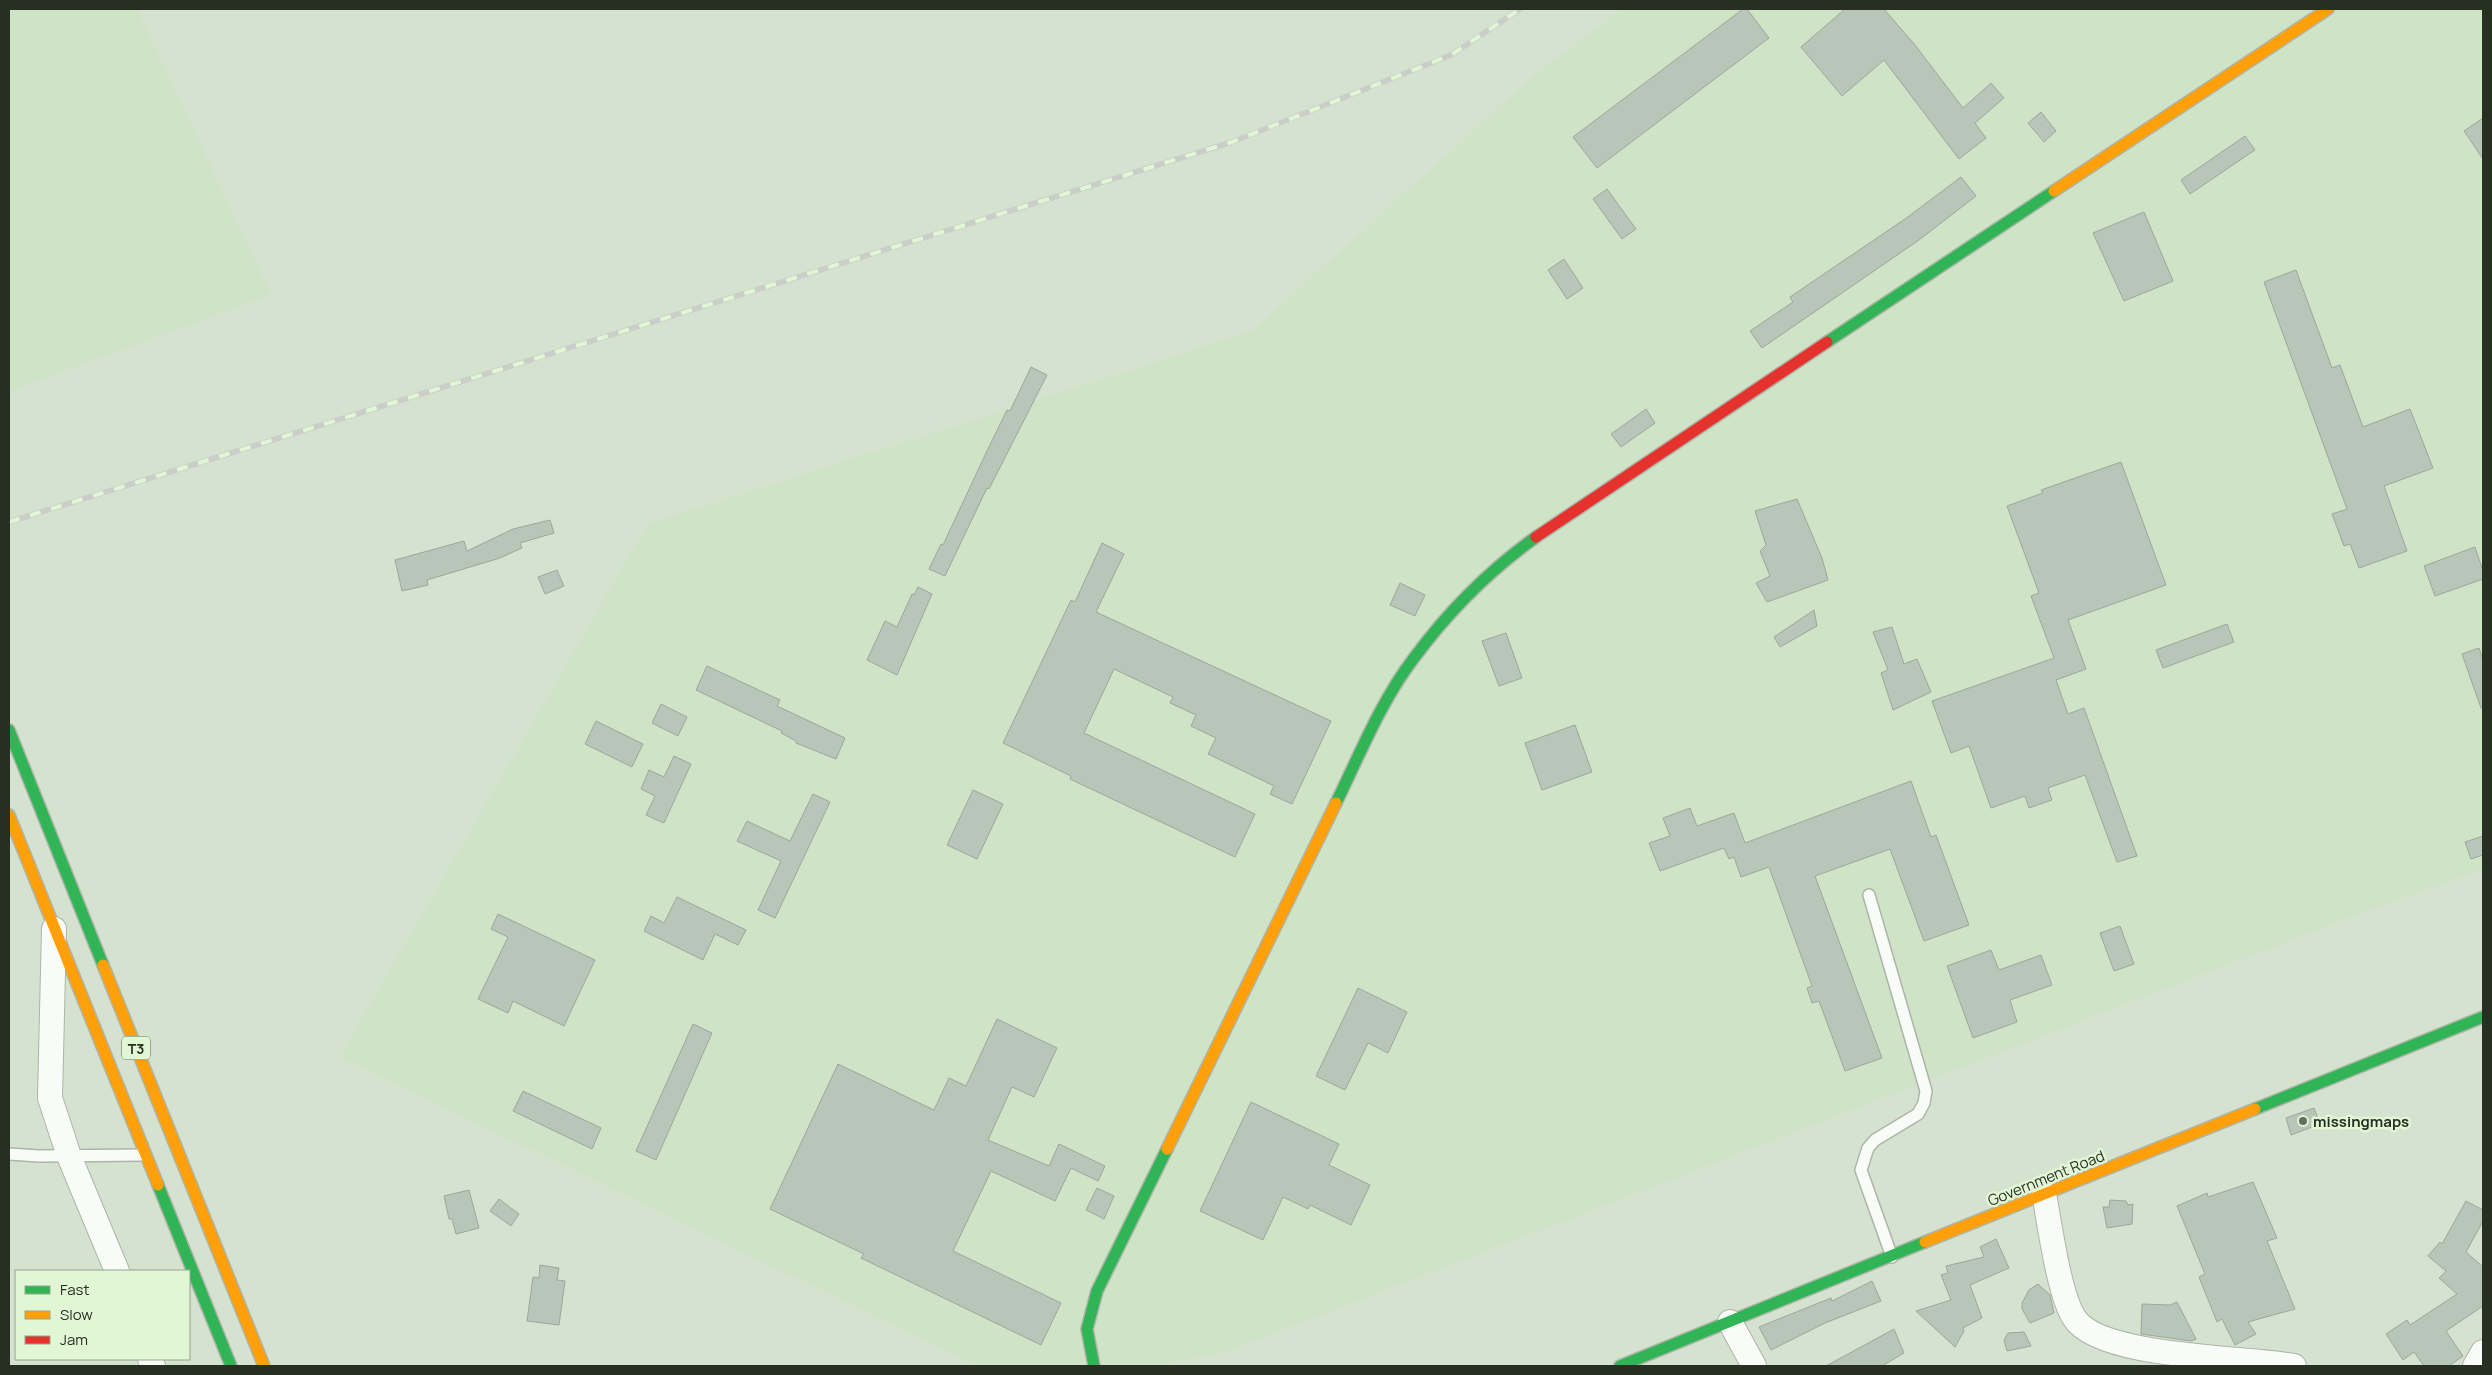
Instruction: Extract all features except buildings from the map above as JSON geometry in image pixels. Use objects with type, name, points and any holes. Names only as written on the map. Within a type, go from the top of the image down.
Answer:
[{"type":"main road","points":[[1094,1366],[1087,1329],[1097,1291],[1375,723],[1413,659],[1459,603],[1524,546],[1614,483],[2328,9]]},
{"type":"main road","name":"T3","points":[[9,730],[238,1306],[264,1366]]},
{"type":"main road","name":"T3","points":[[9,814],[231,1366]]},
{"type":"main road","name":"Government Road","points":[[1620,1366],[2483,1017]]},
{"type":"street","points":[[54,922],[50,1098],[69,1156],[117,1270]]},
{"type":"street","points":[[2044,1194],[2066,1300],[2075,1321],[2097,1336],[2160,1352],[2294,1366]]},
{"type":"street","points":[[1730,1322],[1754,1366]]},
{"type":"street","points":[[2475,1366],[2483,1352]]},
{"type":"lane","points":[[1868,895],[1926,1091],[1924,1103],[1918,1114],[1875,1140],[1863,1159],[1861,1170],[1892,1256]]},
{"type":"lane","points":[[9,1154],[69,1156],[145,1155]]},
{"type":"shaded area","points":[[9,9],[137,9],[271,295],[9,391]]},
{"type":"shaded area","points":[[1622,9],[2483,9],[2483,870],[2374,908],[1223,1353],[1154,1366],[978,1366],[340,1057],[648,524],[1251,332],[1539,71]]},
{"type":"railway","points":[[9,522],[1232,142],[1451,55],[1520,9]]},
{"type":"traffic: fast","points":[[1827,342],[2054,191]]},
{"type":"traffic: fast","points":[[1336,803],[1381,710],[1414,658],[1441,624],[1470,593],[1502,563],[1536,537]]},
{"type":"traffic: fast","points":[[9,730],[103,965]]},
{"type":"traffic: fast","points":[[2255,1109],[2483,1017]]},
{"type":"traffic: fast","points":[[1094,1366],[1087,1329],[1097,1291],[1167,1149]]},
{"type":"traffic: fast","points":[[158,1185],[231,1366]]},
{"type":"traffic: fast","points":[[1620,1366],[1925,1242]]},
{"type":"traffic: slow","points":[[2054,191],[2328,9]]},
{"type":"traffic: slow","points":[[1167,1149],[1336,803]]},
{"type":"traffic: slow","points":[[9,815],[158,1185]]},
{"type":"traffic: slow","points":[[103,965],[264,1366]]},
{"type":"traffic: slow","points":[[1925,1242],[2255,1109]]},
{"type":"traffic: jam","points":[[1536,537],[1827,342]]},
{"type":"place","name":"missingmaps","points":[[2303,1121]]}]
